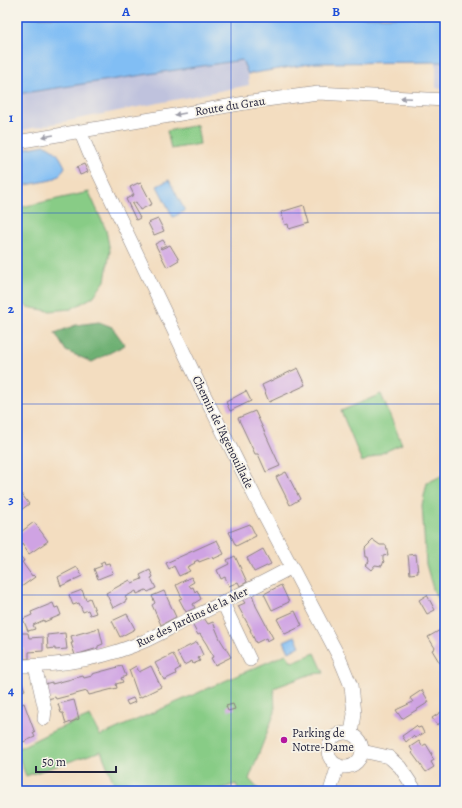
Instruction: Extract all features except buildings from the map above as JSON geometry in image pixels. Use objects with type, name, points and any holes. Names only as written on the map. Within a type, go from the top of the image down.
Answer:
[{"type":"street","name":"Route du Grau","points":[[17,142],[251,102],[318,93],[445,100]]},
{"type":"street","name":"Chemin de l'Agenouillade","points":[[80,131],[89,153],[201,388],[258,504],[338,657],[351,686],[354,714],[351,734]]},
{"type":"street","name":"Rue des Jardins de la Mer","points":[[17,666],[68,663],[100,656],[131,646],[146,640],[292,567]]},
{"type":"street","points":[[223,602],[250,660]]},
{"type":"street","points":[[34,666],[45,710],[44,719]]},
{"type":"street","points":[[339,734],[351,734],[360,742],[362,751],[356,763],[346,767],[338,765],[332,761],[329,748],[331,742],[339,734]]},
{"type":"street","points":[[362,751],[389,757],[400,767],[416,791]]},
{"type":"street","points":[[330,791],[338,765]]},
{"type":"shaded area","points":[[242,60],[248,74],[249,85],[17,131],[17,94]]},
{"type":"shaded area","points":[[436,61],[445,62],[445,89],[436,88]]},
{"type":"green space","points":[[197,125],[200,144],[171,149],[167,131]]},
{"type":"green space","points":[[89,192],[106,230],[110,251],[105,281],[93,297],[71,309],[49,311],[27,307],[17,297],[17,208]]},
{"type":"green space","points":[[99,322],[112,327],[125,345],[92,362],[66,351],[55,333],[76,325]]},
{"type":"green space","points":[[381,394],[402,444],[362,462],[341,411]]},
{"type":"green space","points":[[445,474],[445,617],[433,589],[426,564],[422,505],[427,483]]},
{"type":"green space","points":[[315,653],[324,673],[311,674],[274,688],[275,712],[249,779],[260,791],[239,791],[236,784],[215,791],[117,791],[101,751],[26,776],[17,749],[55,730],[90,716],[100,736],[286,654],[292,662]]},
{"type":"water","points":[[17,17],[445,17],[445,62],[316,63],[248,74],[242,60],[17,94]]},
{"type":"water","points":[[45,145],[57,154],[65,167],[59,176],[51,180],[17,187],[17,150]]},
{"type":"water","points":[[169,180],[185,211],[173,217],[157,186]]},
{"type":"water","points":[[295,636],[300,646],[289,652],[284,641]]},
{"type":"place","name":"Parking de Notre-Dame","points":[[284,740]]}]
